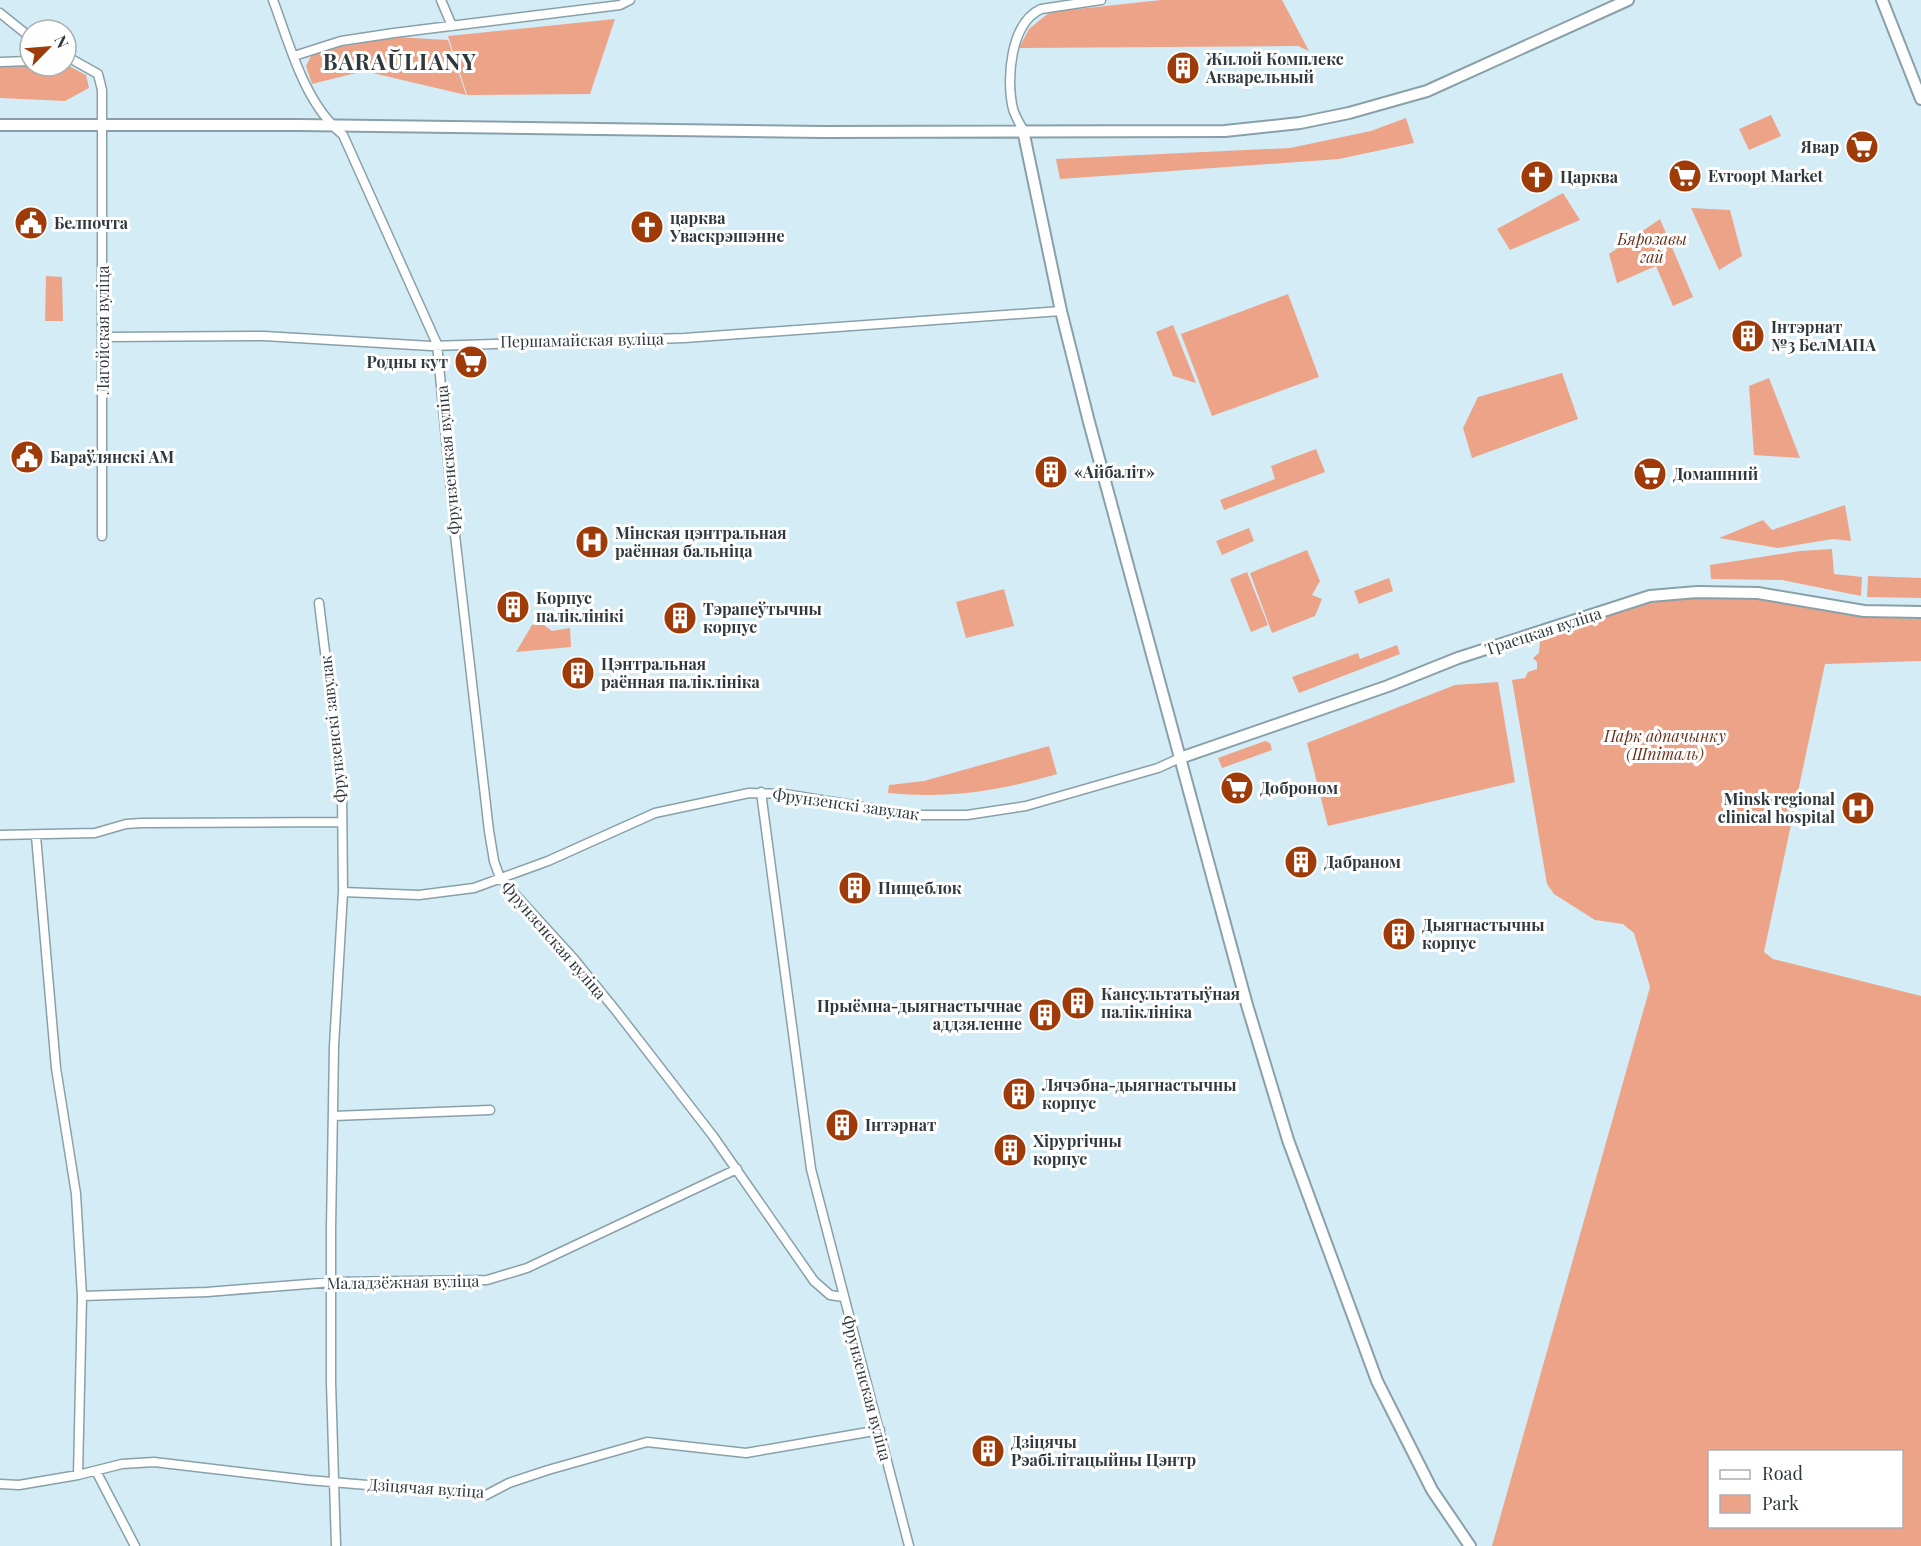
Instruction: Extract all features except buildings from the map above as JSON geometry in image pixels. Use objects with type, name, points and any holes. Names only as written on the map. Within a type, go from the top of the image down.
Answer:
[{"type":"main road","points":[[0,125],[331,125],[759,131],[1225,131],[1300,123],[1349,113],[1427,91],[1628,0]]},
{"type":"main road","points":[[1882,0],[1921,99]]},
{"type":"main road","points":[[1023,130],[1061,311],[1180,758],[1282,1120],[1350,1314],[1402,1435],[1432,1490],[1470,1546]]},
{"type":"main road","name":"Траецкая вуліца","points":[[1180,758],[1388,686],[1458,658],[1650,596],[1697,592],[1758,593],[1864,611],[1921,612]]},
{"type":"street","name":"Фрунзенская вуліца","points":[[273,0],[310,93],[331,125],[343,135],[437,344],[467,645],[491,841],[500,878],[574,959],[610,1003],[737,1170],[814,1281],[830,1295],[843,1297],[909,1546]]},
{"type":"street","points":[[441,0],[452,26]]},
{"type":"street","points":[[294,56],[341,41],[620,5],[630,0]]},
{"type":"street","points":[[1023,130],[1013,110],[1012,76],[1015,42],[1021,25],[1033,12],[1041,9],[1101,0]]},
{"type":"street","points":[[0,14],[18,28]]},
{"type":"street","points":[[0,62],[18,61]]},
{"type":"street","name":"Лагойская вуліца","points":[[78,62],[93,69],[100,78],[104,125],[102,536]]},
{"type":"street","name":"Першамайская вуліца","points":[[103,337],[264,336],[437,344],[684,338],[1061,311]]},
{"type":"street","name":"Фрунзенскі завулак","points":[[319,603],[339,753],[342,822],[343,892],[334,1046],[333,1116],[333,1480],[336,1546]]},
{"type":"street","name":"Фрунзенскі завулак","points":[[343,892],[419,895],[474,888],[548,861],[655,813],[761,792],[914,815],[967,814],[1026,806],[1158,768],[1180,758]]},
{"type":"street","points":[[761,792],[811,1169],[843,1297]]},
{"type":"street","points":[[0,835],[95,833],[141,823],[342,822]]},
{"type":"street","points":[[36,836],[56,1068],[76,1194],[82,1296],[78,1475]]},
{"type":"street","points":[[333,1116],[490,1110]]},
{"type":"street","name":"Маладзёжная вуліца","points":[[82,1296],[207,1292],[333,1282],[477,1282],[508,1275],[737,1170]]},
{"type":"street","name":"Дзіцячая вуліца","points":[[0,1484],[19,1485],[78,1475],[122,1464],[154,1462],[308,1480],[333,1480],[486,1495],[529,1476],[647,1442],[746,1453],[880,1430]]},
{"type":"street","points":[[96,1471],[135,1546]]},
{"type":"green space","points":[[1161,0],[1282,0],[1309,51],[1298,46],[1019,48],[1029,29],[1050,12]]},
{"type":"green space","points":[[615,19],[590,94],[467,95],[448,36]]},
{"type":"green space","points":[[395,37],[448,40],[466,95],[364,71],[312,84],[306,66],[312,54],[342,46]]},
{"type":"green space","points":[[0,63],[18,64],[18,78],[78,78],[78,71],[86,75],[89,88],[65,101],[0,98]]},
{"type":"green space","points":[[1771,115],[1781,136],[1749,150],[1739,129]]},
{"type":"green space","points":[[1406,118],[1414,143],[1339,159],[1060,179],[1056,159],[1290,148],[1371,131]]},
{"type":"green space","points":[[1563,193],[1580,220],[1510,250],[1497,229]]},
{"type":"green space","points":[[1691,208],[1730,210],[1742,256],[1719,270]]},
{"type":"green space","name":"Бярозавы гай","points":[[1660,219],[1693,297],[1673,306],[1656,266],[1617,283],[1609,254]]},
{"type":"green space","points":[[46,276],[62,277],[63,321],[45,321]]},
{"type":"green space","points":[[1288,294],[1319,377],[1212,416],[1181,334]]},
{"type":"green space","points":[[1173,325],[1196,383],[1173,376],[1156,332]]},
{"type":"green space","points":[[1562,373],[1578,419],[1472,458],[1463,428],[1478,397]]},
{"type":"green space","points":[[1769,378],[1800,458],[1754,455],[1749,386]]},
{"type":"green space","points":[[1316,449],[1325,472],[1224,510],[1220,500],[1275,479],[1271,466]]},
{"type":"green space","points":[[1845,505],[1851,541],[1833,539],[1778,548],[1719,538],[1763,520],[1772,530]]},
{"type":"green space","points":[[1249,528],[1254,541],[1222,555],[1216,541]]},
{"type":"green space","points":[[1832,549],[1834,574],[1862,577],[1861,596],[1782,580],[1711,579],[1710,565],[1800,551]]},
{"type":"green space","points":[[1307,550],[1320,581],[1312,595],[1322,599],[1315,616],[1272,633],[1250,573]]},
{"type":"green space","points":[[1247,572],[1268,625],[1251,632],[1230,579]]},
{"type":"green space","points":[[1868,576],[1921,578],[1921,598],[1867,597]]},
{"type":"green space","points":[[1389,578],[1393,591],[1359,604],[1354,591]]},
{"type":"green space","points":[[1004,589],[1014,626],[966,638],[956,602]]},
{"type":"green space","name":"Парк адпачынку (Шпіталь)","points":[[1706,596],[1759,599],[1854,616],[1921,619],[1921,661],[1825,664],[1764,952],[1773,959],[1921,996],[1921,1546],[1492,1546],[1650,987],[1634,933],[1623,924],[1595,920],[1554,894],[1547,884],[1512,680],[1525,678],[1528,672],[1537,669],[1537,662],[1533,658],[1539,653],[1540,640],[1622,611],[1663,601]]},
{"type":"green space","points":[[541,623],[552,631],[570,628],[571,647],[516,652],[532,625]]},
{"type":"green space","points":[[1397,645],[1400,654],[1299,693],[1292,677],[1358,653],[1360,659]]},
{"type":"green space","points":[[1498,682],[1515,782],[1328,826],[1307,743],[1455,685]]},
{"type":"green space","points":[[1265,741],[1270,743],[1272,750],[1222,768],[1218,758]]},
{"type":"green space","points":[[1049,746],[1057,774],[1015,785],[973,792],[932,795],[888,793],[889,785],[924,781]]},
{"type":"place","name":"Жилой Комплекс Акварельный","points":[[1183,68]]},
{"type":"place","name":"Явар","points":[[1862,147]]},
{"type":"place","name":"Evroopt Market","points":[[1685,176]]},
{"type":"place","name":"Царква","points":[[1537,177]]},
{"type":"place","name":"Белпочта","points":[[31,223]]},
{"type":"place","name":"царква Уваскрэшэнне","points":[[647,227]]},
{"type":"place","name":"Інтэрнат №3 БелМАПА","points":[[1748,336]]},
{"type":"place","name":"Родны кут","points":[[471,362]]},
{"type":"place","name":"Бараўлянскі АМ","points":[[27,457]]},
{"type":"place","name":"«Айбаліт»","points":[[1051,472]]},
{"type":"place","name":"Домашний","points":[[1650,474]]},
{"type":"place","name":"Мінская цэнтральная раённая бальніца","points":[[592,542]]},
{"type":"place","name":"Корпус паліклінікі","points":[[513,607]]},
{"type":"place","name":"Тэрапеўтычны корпус","points":[[680,618]]},
{"type":"place","name":"Цэнтральная раённая паліклініка","points":[[578,673]]},
{"type":"place","name":"Доброном","points":[[1237,788]]},
{"type":"place","name":"Minsk regional clinical hospital","points":[[1858,808]]},
{"type":"place","name":"Дабраном","points":[[1301,862]]},
{"type":"place","name":"Пищеблок","points":[[855,888]]},
{"type":"place","name":"Дыягнастычны корпус","points":[[1399,934]]},
{"type":"place","name":"Кансультатыўная паліклініка","points":[[1078,1003]]},
{"type":"place","name":"Прыёмна-дыягнастычнае аддзяленне","points":[[1045,1015]]},
{"type":"place","name":"Лячэбна-дыягнастычны корпус","points":[[1019,1094]]},
{"type":"place","name":"Інтэрнат","points":[[842,1125]]},
{"type":"place","name":"Хірургічны корпус","points":[[1010,1150]]},
{"type":"place","name":"Дзіцячы Рэабілітацыйны Цэнтр","points":[[988,1451]]},
{"type":"district","name":"BARAŬLIANY","points":[[400,62]]}]
